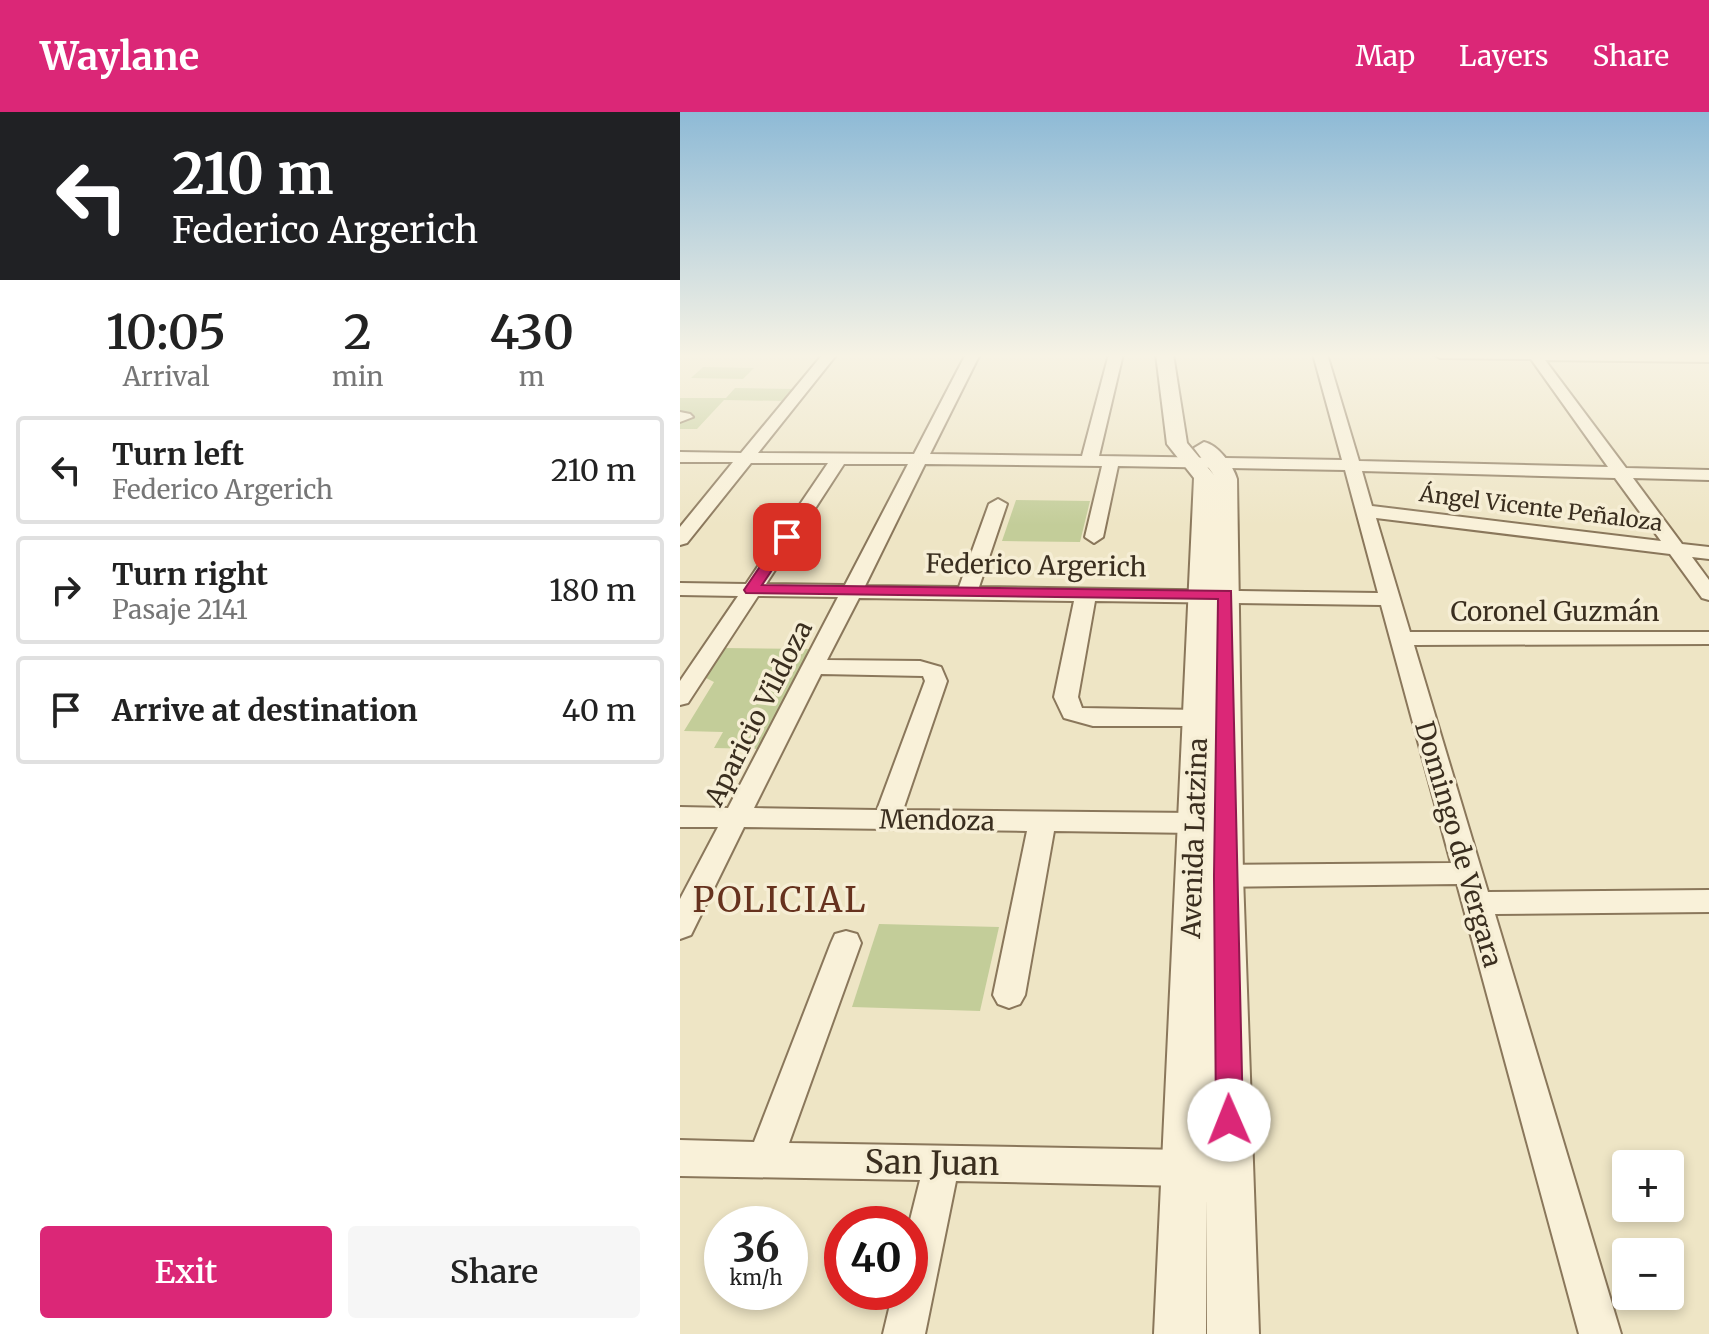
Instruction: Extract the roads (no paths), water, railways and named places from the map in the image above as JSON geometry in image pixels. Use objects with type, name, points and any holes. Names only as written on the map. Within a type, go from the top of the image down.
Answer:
[{"type":"street","points":[[680,539],[783,411]]},
{"type":"street","name":"Aparicio Vildoza","points":[[680,927],[944,411]]},
{"type":"street","points":[[1089,461],[1102,411]]},
{"type":"street","name":"Avenida Latzina","points":[[1172,411],[1177,444],[1204,462]]},
{"type":"street","name":"Avenida Latzina","points":[[1180,1334],[1185,1168],[1208,876],[1214,595],[1204,462],[1190,411]]},
{"type":"street","name":"Domingo de Vergara","points":[[1335,411],[1600,1334]]},
{"type":"street","points":[[1576,411],[1709,594]]},
{"type":"street","points":[[680,457],[1204,462],[1709,475]]},
{"type":"street","points":[[680,698],[839,459]]},
{"type":"street","points":[[1094,537],[1111,461]]},
{"type":"street","points":[[967,592],[998,504]]},
{"type":"street","name":"Ángel Vicente Peñaloza","points":[[1366,511],[1709,553]]},
{"type":"street","name":"Federico Argerich","points":[[680,589],[1391,599]]},
{"type":"street","points":[[1086,593],[1066,697],[1072,713],[1093,718],[1198,718]]},
{"type":"street","name":"Avenida Latzina","points":[[1214,595],[1198,718],[1195,823],[1208,876],[1233,1334]]},
{"type":"street","name":"Coronel Guzmán","points":[[1401,639],[1709,638]]},
{"type":"street","points":[[815,667],[920,668],[933,672],[936,681],[887,819]]},
{"type":"street","name":"Mendoza","points":[[680,817],[1195,823]]},
{"type":"street","points":[[1009,995],[1042,821]]},
{"type":"street","points":[[1208,876],[1467,873]]},
{"type":"street","points":[[1476,903],[1709,901]]},
{"type":"street","points":[[765,1159],[846,943]]},
{"type":"street","name":"San Juan","points":[[680,1158],[1185,1168]]},
{"type":"street","points":[[904,1334],[942,1163]]},
{"type":"district","name":"POLICIAL","points":[[780,900]]}]
